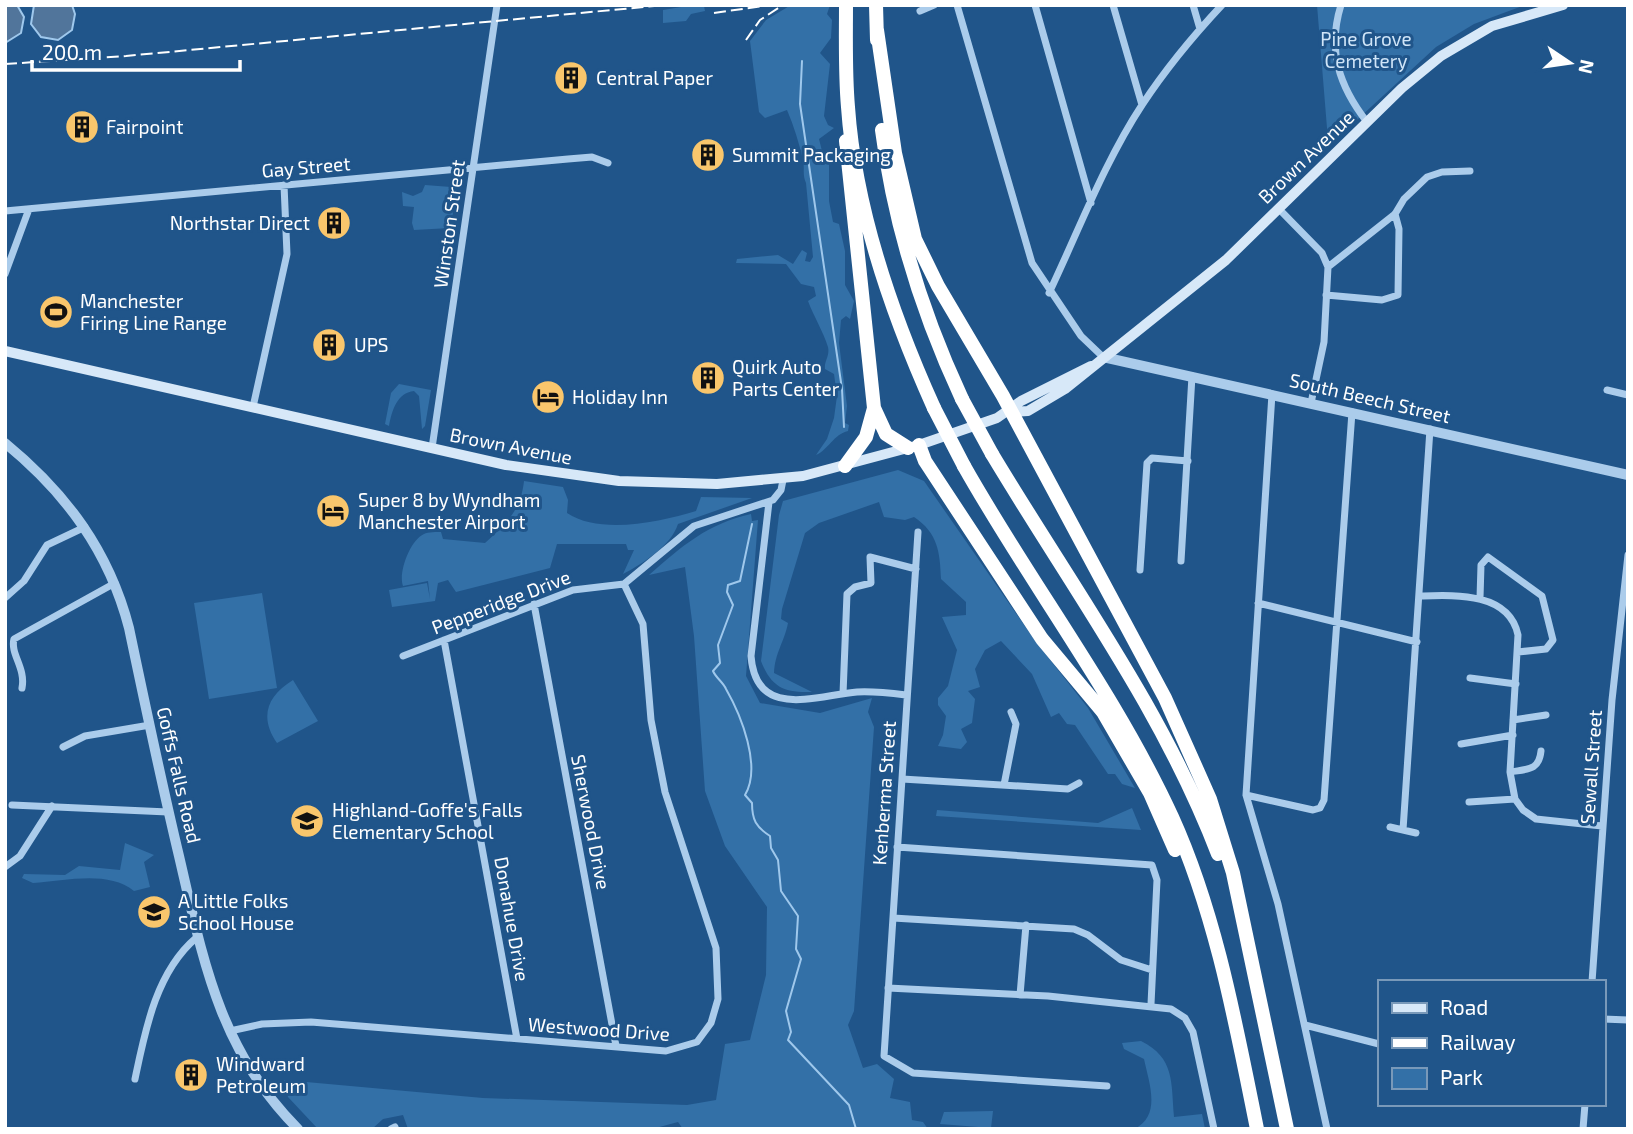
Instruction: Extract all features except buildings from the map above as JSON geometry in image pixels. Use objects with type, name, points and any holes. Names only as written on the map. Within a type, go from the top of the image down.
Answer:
[{"type":"highway","points":[[876,5],[879,106],[894,207],[931,329],[962,399],[992,454],[1154,714],[1192,790],[1240,912]]},
{"type":"highway","points":[[846,6],[848,108],[845,148],[874,408],[886,434],[913,447],[926,461],[1027,616],[1104,712],[1150,793],[1210,929]]},
{"type":"highway","points":[[877,30],[895,153],[915,239],[1165,698],[1210,799],[1233,873],[1287,1129]]},
{"type":"highway","points":[[848,108],[865,206],[884,280],[914,364],[964,466],[1137,746],[1182,843],[1205,903],[1257,1129]]},
{"type":"highway","points":[[845,466],[866,437],[874,408]]},
{"type":"main road","name":"Brown Avenue","points":[[5,351],[537,471],[609,480],[717,484],[783,480],[913,447],[1010,412],[1023,413],[1037,407],[1065,389],[1226,260],[1423,69],[1467,39],[1515,18],[1563,5]]},
{"type":"street","name":"Winston Street","points":[[432,448],[497,5]]},
{"type":"street","points":[[919,11],[934,5]]},
{"type":"street","points":[[957,5],[1032,263],[1049,292],[1086,343],[1103,357]]},
{"type":"street","points":[[1035,5],[1091,203]]},
{"type":"street","points":[[1113,5],[1142,105]]},
{"type":"street","points":[[1193,5],[1200,29]]},
{"type":"street","points":[[1049,292],[1142,105],[1200,29],[1222,5]]},
{"type":"street","points":[[1341,5],[1335,30],[1337,67],[1344,90],[1367,122]]},
{"type":"street","name":"Gay Street","points":[[5,211],[474,166],[592,157],[608,163]]},
{"type":"street","points":[[1328,267],[1395,214],[1404,200],[1427,177],[1442,172],[1470,171]]},
{"type":"street","points":[[253,407],[287,254],[284,185]]},
{"type":"street","points":[[5,274],[29,209]]},
{"type":"street","points":[[1279,209],[1311,241],[1328,267],[1324,342],[1311,402]]},
{"type":"street","points":[[1326,295],[1382,300],[1398,295],[1399,229],[1395,214]]},
{"type":"street","name":"South Beech Street","points":[[1103,357],[1628,475]]},
{"type":"street","points":[[1181,562],[1192,376]]},
{"type":"street","points":[[1607,390],[1628,395]]},
{"type":"street","points":[[1272,394],[1246,794],[1278,904],[1327,1129]]},
{"type":"street","points":[[1246,794],[1304,808],[1320,808],[1326,792],[1352,412]]},
{"type":"street","points":[[1403,830],[1430,429]]},
{"type":"street","name":"Goffs Falls Road","points":[[6,445],[52,486],[85,527],[115,583],[129,628],[196,938],[212,989],[243,1058],[270,1097],[298,1129]]},
{"type":"street","points":[[1140,570],[1147,463],[1152,458],[1188,461]]},
{"type":"street","points":[[624,584],[694,526],[769,502],[781,490],[783,480]]},
{"type":"street","points":[[769,502],[752,646],[754,672],[766,690],[785,700],[801,701],[874,692],[906,695]]},
{"type":"street","points":[[5,598],[24,581],[47,545],[85,527]]},
{"type":"street","name":"Kenberma Street","points":[[918,532],[884,1056],[913,1073],[1107,1086]]},
{"type":"street","name":"Sewall Street","points":[[1592,980],[1602,827],[1628,555]]},
{"type":"street","points":[[843,694],[847,594],[855,587],[871,583],[870,557],[916,569]]},
{"type":"street","points":[[1480,598],[1481,565],[1488,557],[1542,596],[1553,640],[1546,649],[1518,652]]},
{"type":"street","points":[[22,688],[24,671],[12,647],[14,639],[115,583]]},
{"type":"street","name":"Pepperidge Drive","points":[[403,656],[534,604],[588,586],[624,584]]},
{"type":"street","name":"Westwood Drive","points":[[230,1031],[262,1024],[311,1022],[666,1051],[697,1042],[715,1015],[718,983],[713,933],[679,839],[658,761],[651,720],[643,624],[624,584]]},
{"type":"street","points":[[1420,596],[1480,598],[1495,604],[1512,620],[1518,635],[1510,772],[1515,799],[1523,810],[1536,819],[1602,827]]},
{"type":"street","points":[[1258,603],[1417,642]]},
{"type":"street","name":"Sherwood Drive","points":[[534,604],[616,1046]]},
{"type":"street","name":"Donahue Drive","points":[[444,640],[517,1040]]},
{"type":"street","points":[[1470,678],[1516,684]]},
{"type":"street","points":[[1004,785],[1016,724],[1011,712]]},
{"type":"street","points":[[1514,720],[1546,715]]},
{"type":"street","points":[[63,747],[85,736],[150,725]]},
{"type":"street","points":[[1461,744],[1513,735]]},
{"type":"street","points":[[1510,772],[1534,768],[1539,764],[1541,751]]},
{"type":"street","points":[[902,779],[1068,789],[1079,783]]},
{"type":"street","points":[[1469,802],[1515,799]]},
{"type":"street","points":[[12,804],[169,811]]},
{"type":"street","points":[[5,867],[20,856],[52,806]]},
{"type":"street","points":[[1390,827],[1416,834]]},
{"type":"street","points":[[897,847],[1152,865],[1157,880],[1151,1004]]},
{"type":"street","points":[[892,918],[1078,930],[1121,960],[1152,970]]},
{"type":"street","points":[[1020,995],[1026,925]]},
{"type":"street","points":[[135,1079],[160,990],[172,964],[196,938]]},
{"type":"street","points":[[888,988],[1151,1004],[1178,1013],[1191,1025],[1214,1129]]},
{"type":"street","points":[[1605,1019],[1628,1020]]},
{"type":"street","points":[[1306,1025],[1378,1044]]},
{"type":"street","points":[[1583,1129],[1585,1106]]},
{"type":"green space","points":[[791,5],[830,5],[827,14],[832,20],[831,38],[820,53],[830,64],[824,116],[828,125],[834,128],[819,139],[822,151],[829,157],[829,201],[833,222],[839,224],[845,251],[845,285],[854,301],[850,319],[846,316],[841,320],[839,343],[847,406],[845,423],[849,425],[848,431],[839,435],[816,455],[827,439],[837,396],[834,374],[825,369],[828,347],[808,301],[816,296],[814,287],[801,284],[786,264],[736,263],[737,259],[778,255],[793,264],[802,250],[807,253],[805,261],[810,262],[813,257],[804,163],[798,141],[787,110],[765,118],[759,112],[750,41],[766,20]]},
{"type":"green space","name":"Pine Grove Cemetery","points":[[1317,5],[1525,5],[1474,24],[1436,47],[1333,142],[1327,128]]},
{"type":"green space","points":[[704,6],[705,11],[691,14],[686,21],[663,23],[663,10]]},
{"type":"green space","points":[[425,185],[451,187],[457,192],[450,228],[414,230],[414,207],[403,206],[402,192],[413,196],[422,192]]},
{"type":"green space","points":[[399,384],[431,390],[425,426],[422,429],[419,396],[414,391],[399,399],[389,426],[385,424],[391,393]]},
{"type":"green space","points":[[898,470],[924,481],[1036,642],[1088,708],[1135,788],[1122,784],[1115,774],[1108,774],[1075,725],[1067,724],[1059,713],[1051,717],[1032,674],[1001,641],[985,650],[975,669],[980,687],[968,691],[975,699],[972,723],[961,729],[967,742],[961,749],[938,746],[946,716],[938,705],[938,698],[948,686],[957,650],[942,617],[966,615],[966,602],[941,579],[936,544],[922,523],[914,517],[905,520],[884,517],[879,502],[819,523],[805,533],[782,609],[781,619],[788,623],[774,673],[812,692],[780,687],[769,677],[761,661],[783,501]]},
{"type":"green space","points":[[524,481],[563,487],[568,500],[567,513],[596,524],[630,524],[665,519],[696,511],[701,497],[752,498],[678,524],[663,547],[623,574],[634,550],[628,550],[626,544],[557,544],[550,568],[456,592],[448,580],[438,583],[435,601],[392,607],[389,590],[427,583],[430,599],[428,581],[403,586],[402,573],[406,557],[419,537],[426,533],[441,532],[443,539],[485,543],[511,516],[520,500]]},
{"type":"green space","points":[[751,514],[752,521],[758,520],[746,676],[760,703],[820,713],[872,698],[868,712],[874,727],[854,1011],[848,1025],[863,1068],[877,1064],[894,1079],[890,1098],[910,1102],[912,1120],[923,1122],[928,1129],[683,1129],[678,1122],[652,1129],[408,1129],[403,1115],[383,1119],[372,1129],[318,1129],[288,1097],[284,1080],[483,1098],[687,1105],[716,1100],[725,1044],[750,1040],[766,975],[767,907],[725,846],[705,791],[694,636],[685,567],[649,575],[708,530]]},
{"type":"green space","points":[[262,593],[277,688],[209,699],[194,603]]},
{"type":"green space","points":[[293,680],[318,721],[277,743],[268,724],[268,708],[277,693]]},
{"type":"green space","points":[[1132,808],[1141,830],[936,816],[937,810],[1098,823]]},
{"type":"green space","points":[[125,843],[154,855],[144,862],[150,887],[134,891],[124,885],[99,879],[33,883],[22,878],[24,874],[65,875],[79,866],[120,870]]},
{"type":"green space","points":[[1141,1041],[1166,1063],[1171,1082],[1174,1117],[1202,1114],[1205,1129],[1134,1129],[1148,1116],[1151,1107],[1150,1088],[1144,1059],[1124,1049],[1122,1043]]},
{"type":"green space","points":[[993,1111],[991,1128],[940,1124],[944,1112]]},
{"type":"shaded area","points":[[5,5],[17,5],[24,17],[21,33],[5,43]]},
{"type":"shaded area","points":[[34,5],[72,5],[75,14],[72,30],[58,40],[41,37],[31,24]]},
{"type":"waterway","points":[[802,61],[800,104],[842,389],[844,427]]},
{"type":"waterway","points":[[752,524],[740,581],[728,585],[727,592],[733,605],[718,645],[720,663],[713,671],[732,700],[748,741],[751,770],[745,795],[752,803],[756,823],[770,836],[771,848],[778,860],[781,891],[798,916],[796,949],[801,959],[786,1011],[791,1032],[788,1040],[849,1105],[856,1129]]},
{"type":"railway","points":[[5,64],[126,56],[665,5]]},
{"type":"railway","points":[[714,13],[770,5]]},
{"type":"railway","points":[[746,40],[760,20],[783,5]]},
{"type":"place","name":"Central Paper","points":[[571,78]]},
{"type":"place","name":"Fairpoint","points":[[82,127]]},
{"type":"place","name":"Summit Packaging","points":[[708,155]]},
{"type":"place","name":"Northstar Direct","points":[[334,223]]},
{"type":"place","name":"Manchester Firing Line Range","points":[[56,312]]},
{"type":"place","name":"UPS","points":[[329,345]]},
{"type":"place","name":"Quirk Auto Parts Center","points":[[708,378]]},
{"type":"place","name":"Holiday Inn","points":[[548,397]]},
{"type":"place","name":"Super 8 by Wyndham Manchester Airport","points":[[333,511]]},
{"type":"place","name":"Highland-Goffe's Falls Elementary School","points":[[307,821]]},
{"type":"place","name":"A Little Folks School House","points":[[154,912]]},
{"type":"place","name":"Windward Petroleum","points":[[191,1075]]}]
